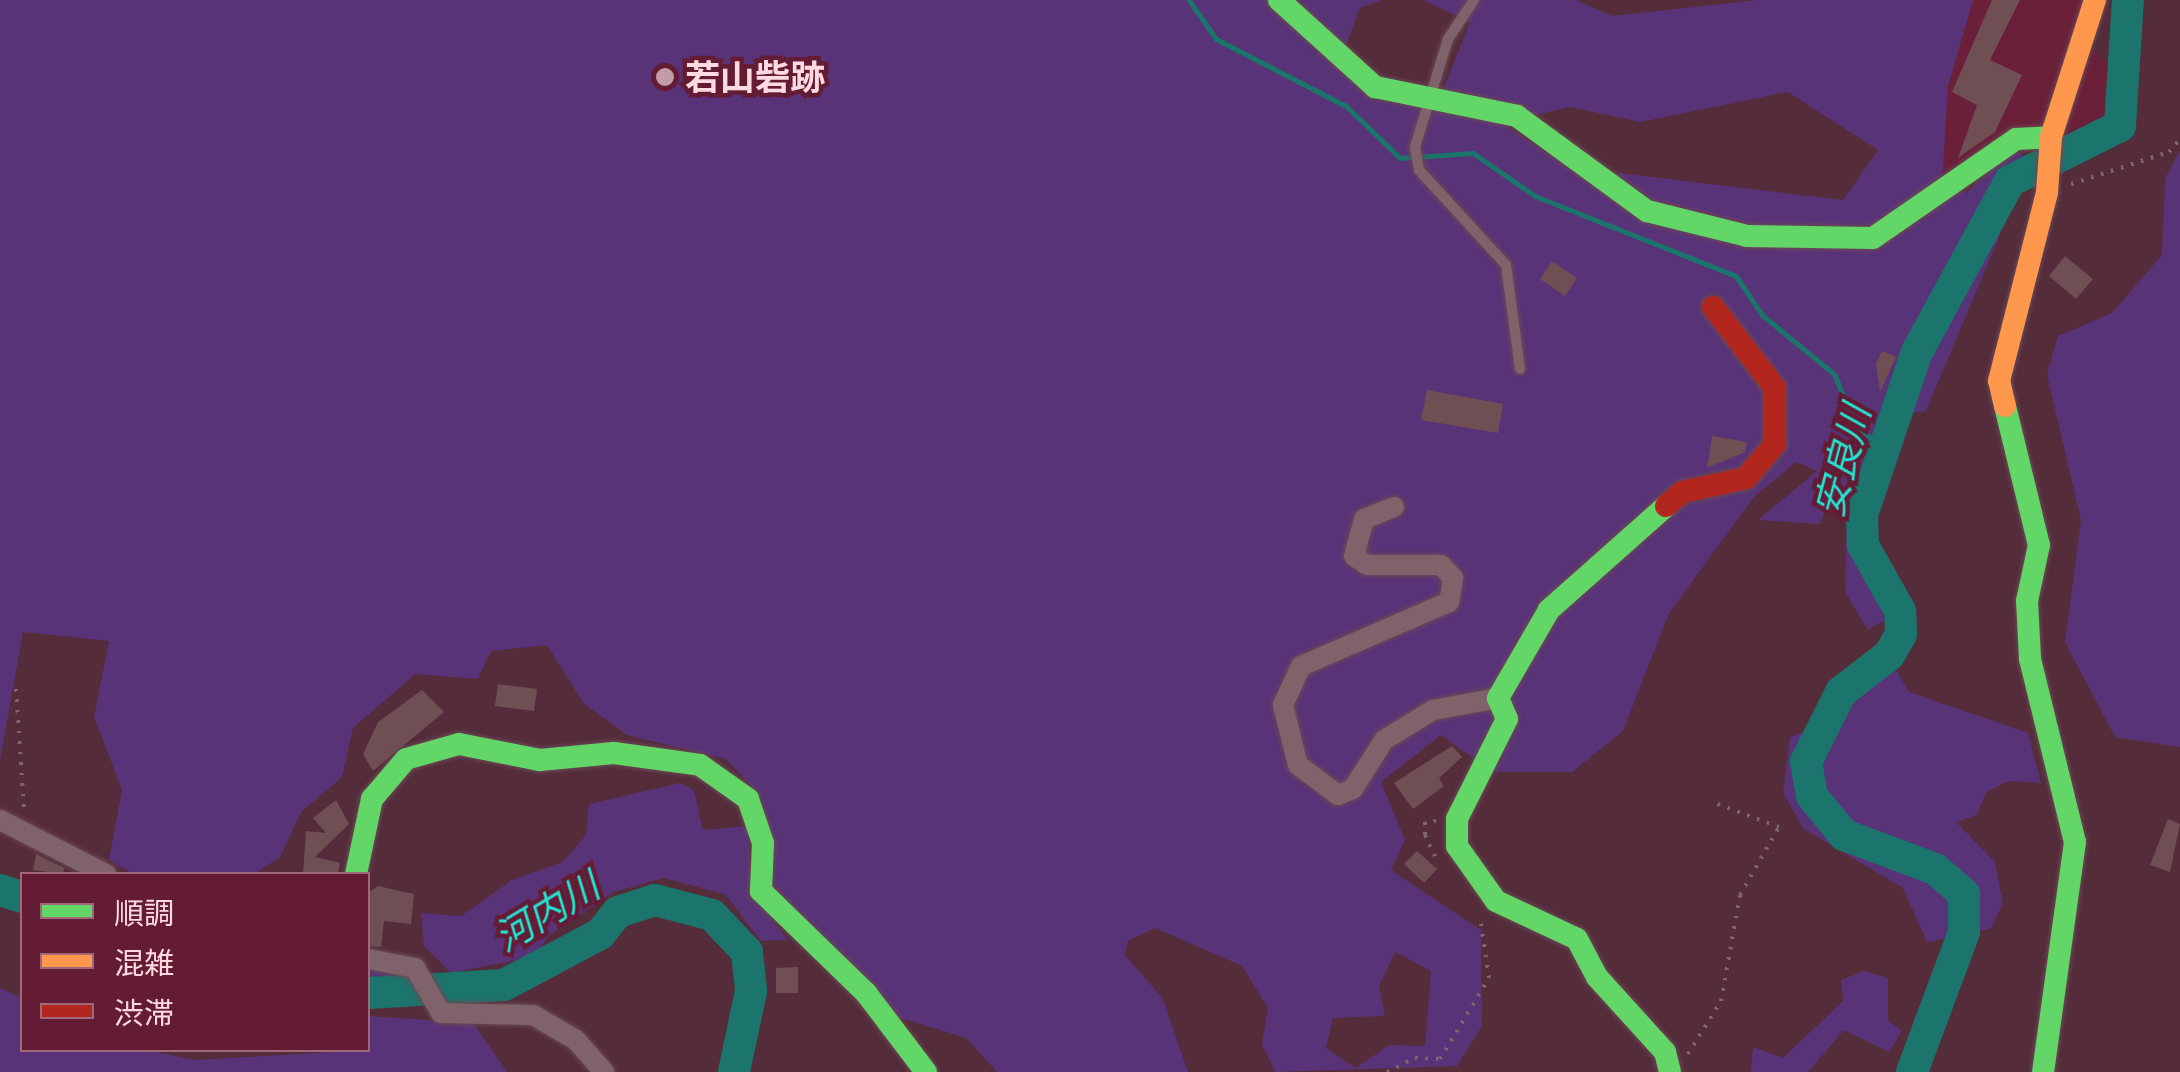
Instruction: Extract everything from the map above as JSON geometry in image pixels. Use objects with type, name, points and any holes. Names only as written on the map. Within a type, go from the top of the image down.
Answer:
[{"type":"street","points":[[1279,0],[1376,88],[1426,103],[1517,116],[1646,211],[1766,238],[1873,238],[2016,139],[2050,142]]},
{"type":"street","points":[[2043,1072],[2075,842],[2030,660],[2028,601],[2039,545],[1999,382],[2048,186],[2050,142],[2095,0]]},
{"type":"street","points":[[1394,507],[1364,519],[1354,556],[1367,565],[1440,565],[1454,578],[1449,602],[1301,666],[1283,706],[1298,765],[1338,795],[1353,788],[1384,740],[1433,710],[1498,698],[1550,610],[1682,492],[1746,478],[1775,444],[1775,388],[1712,307]]},
{"type":"street","points":[[1498,698],[1507,719],[1457,819],[1457,846],[1473,880],[1496,901],[1577,940],[1597,978],[1676,1067]]},
{"type":"street","points":[[356,872],[372,800],[406,759],[459,744],[540,760],[614,753],[700,765],[748,800],[764,843],[760,891],[866,993],[926,1072]]},
{"type":"street","points":[[0,820],[28,830],[102,872]]},
{"type":"street","points":[[370,959],[403,960],[424,976],[435,1010],[533,1015],[576,1040],[604,1072]]},
{"type":"lane","points":[[1474,0],[1426,103],[1416,147],[1419,170],[1506,266],[1520,369]]},
{"type":"path","points":[[2048,186],[2169,152],[2180,138]]},
{"type":"path","points":[[16,689],[28,830]]},
{"type":"path","points":[[1676,1067],[1720,1002],[1740,894],[1779,827],[1712,802]]},
{"type":"path","points":[[1445,872],[1425,822],[1457,819]]},
{"type":"path","points":[[1387,1072],[1415,1058],[1440,1059],[1489,978],[1493,956],[1476,912]]},
{"type":"shaded area","points":[[0,0],[1381,0],[1360,8],[1342,55],[1434,113],[1470,22],[1423,0],[1576,0],[1612,16],[1758,0],[1973,0],[1948,86],[1942,184],[1966,193],[2014,149],[2031,161],[1926,411],[1888,417],[1852,540],[1885,620],[1868,630],[1845,592],[1847,497],[1829,501],[1820,524],[1758,520],[1817,471],[1796,462],[1754,497],[1669,613],[1623,731],[1572,772],[1492,772],[1441,735],[1381,782],[1405,840],[1391,870],[1481,930],[1482,1026],[1457,1066],[1275,1072],[1262,1044],[1268,1008],[1242,966],[1155,928],[1128,941],[1125,955],[1163,999],[1188,1072],[997,1072],[966,1038],[898,1017],[771,891],[761,797],[726,759],[627,735],[584,704],[547,645],[491,651],[478,679],[415,674],[353,728],[342,777],[301,812],[280,857],[257,872],[130,872],[109,860],[122,790],[94,717],[109,641],[23,632],[0,761]],"holes":[[[1788,92],[1878,150],[1843,200],[1569,167],[1501,123],[1570,107],[1640,122]],[[1395,952],[1431,971],[1425,1046],[1389,1045],[1356,1068],[1326,1048],[1333,1018],[1385,1016],[1379,986]]]},
{"type":"shaded area","points":[[1973,0],[2087,0],[2080,39],[2108,63],[2114,97],[2101,130],[2067,137],[2039,127],[1942,184],[1948,86]]},
{"type":"shaded area","points":[[2180,151],[2180,747],[2115,737],[2065,642],[2081,520],[2047,375],[2058,336],[2112,313],[2162,255],[2165,178]]},
{"type":"shaded area","points":[[1893,665],[1909,692],[2028,733],[2041,783],[2009,781],[1986,792],[1977,815],[1956,822],[1995,862],[2003,904],[1990,929],[1927,942],[1903,888],[1804,829],[1783,793],[1790,737],[1828,724],[1871,670]]},
{"type":"shaded area","points":[[680,783],[694,790],[703,830],[748,826],[751,893],[788,940],[761,941],[725,894],[663,878],[614,892],[548,936],[536,956],[451,973],[424,946],[421,913],[461,916],[512,880],[563,862],[586,835],[589,804]]},
{"type":"shaded area","points":[[370,963],[402,969],[413,980],[370,986]]},
{"type":"shaded area","points":[[1864,971],[1888,978],[1888,1020],[1902,1031],[1889,1052],[1844,1030],[1808,1072],[1751,1072],[1753,1047],[1783,1058],[1843,1001],[1841,980]]},
{"type":"shaded area","points":[[0,988],[20,997],[20,1052],[157,1052],[195,1060],[370,1052],[370,1016],[473,1023],[507,1072],[0,1072]]},
{"type":"building","points":[[1992,0],[2020,0],[1990,60],[2022,75],[1995,132],[1958,158],[1977,105],[1952,92]]},
{"type":"building","points":[[2065,256],[2093,279],[2076,299],[2049,276]]},
{"type":"building","points":[[1552,261],[1577,278],[1565,296],[1540,279]]},
{"type":"building","points":[[1882,351],[1896,357],[1880,392],[1876,364]]},
{"type":"building","points":[[1427,390],[1503,404],[1498,433],[1421,420]]},
{"type":"building","points":[[1712,436],[1747,442],[1745,452],[1707,468]]},
{"type":"building","points":[[498,684],[537,689],[534,711],[495,706]]},
{"type":"building","points":[[422,690],[444,712],[373,771],[363,754],[378,722]]},
{"type":"building","points":[[1452,746],[1462,757],[1439,778],[1444,786],[1413,809],[1394,783]]},
{"type":"building","points":[[336,800],[349,824],[315,857],[340,863],[338,872],[303,872],[306,831],[326,833],[313,818]]},
{"type":"building","points":[[2168,819],[2180,824],[2170,872],[2150,865]]},
{"type":"building","points":[[1417,851],[1437,869],[1424,883],[1404,864]]},
{"type":"building","points":[[36,854],[64,868],[63,872],[33,870]]},
{"type":"building","points":[[378,886],[414,894],[411,924],[384,921],[381,947],[370,946],[370,892]]},
{"type":"building","points":[[798,967],[798,993],[776,993],[776,968]]},
{"type":"waterway","points":[[1189,0],[1216,39],[1346,106],[1400,158],[1473,153],[1535,196],[1736,276],[1762,315],[1834,374],[1856,426],[1883,448]]},
{"type":"waterway","name":"安良川","points":[[1912,1072],[1964,932],[1964,894],[1935,869],[1844,835],[1812,796],[1806,762],[1841,692],[1889,655],[1901,634],[1900,611],[1863,545],[1862,515],[1917,352],[2010,181],[2120,126],[2128,0]]},
{"type":"waterway","name":"河内川","points":[[0,890],[20,896]]},
{"type":"waterway","name":"河内川","points":[[370,993],[504,985],[600,934],[618,912],[655,900],[712,915],[747,952],[751,991],[734,1072]]},
{"type":"traffic: fast","points":[[1279,0],[1375,87],[1517,116],[1647,211],[1747,236],[1873,238],[2016,139],[2051,137]]},
{"type":"traffic: fast","points":[[2005,406],[2039,545],[2027,601],[2030,659],[2075,842],[2043,1072]]},
{"type":"traffic: fast","points":[[1666,506],[1549,610],[1498,698],[1507,719],[1457,819],[1457,846],[1496,901],[1577,939],[1597,977],[1665,1052],[1670,1072]]},
{"type":"traffic: fast","points":[[356,872],[372,799],[406,759],[459,744],[540,760],[614,753],[700,765],[748,799],[763,843],[761,891],[866,993],[926,1072]]},
{"type":"traffic: slow","points":[[2005,406],[1999,381],[2047,192],[2051,137],[2095,0]]},
{"type":"traffic: jam","points":[[1666,506],[1682,492],[1746,478],[1775,444],[1775,388],[1713,307]]},
{"type":"place","name":"若山砦跡","points":[[665,77]]}]
